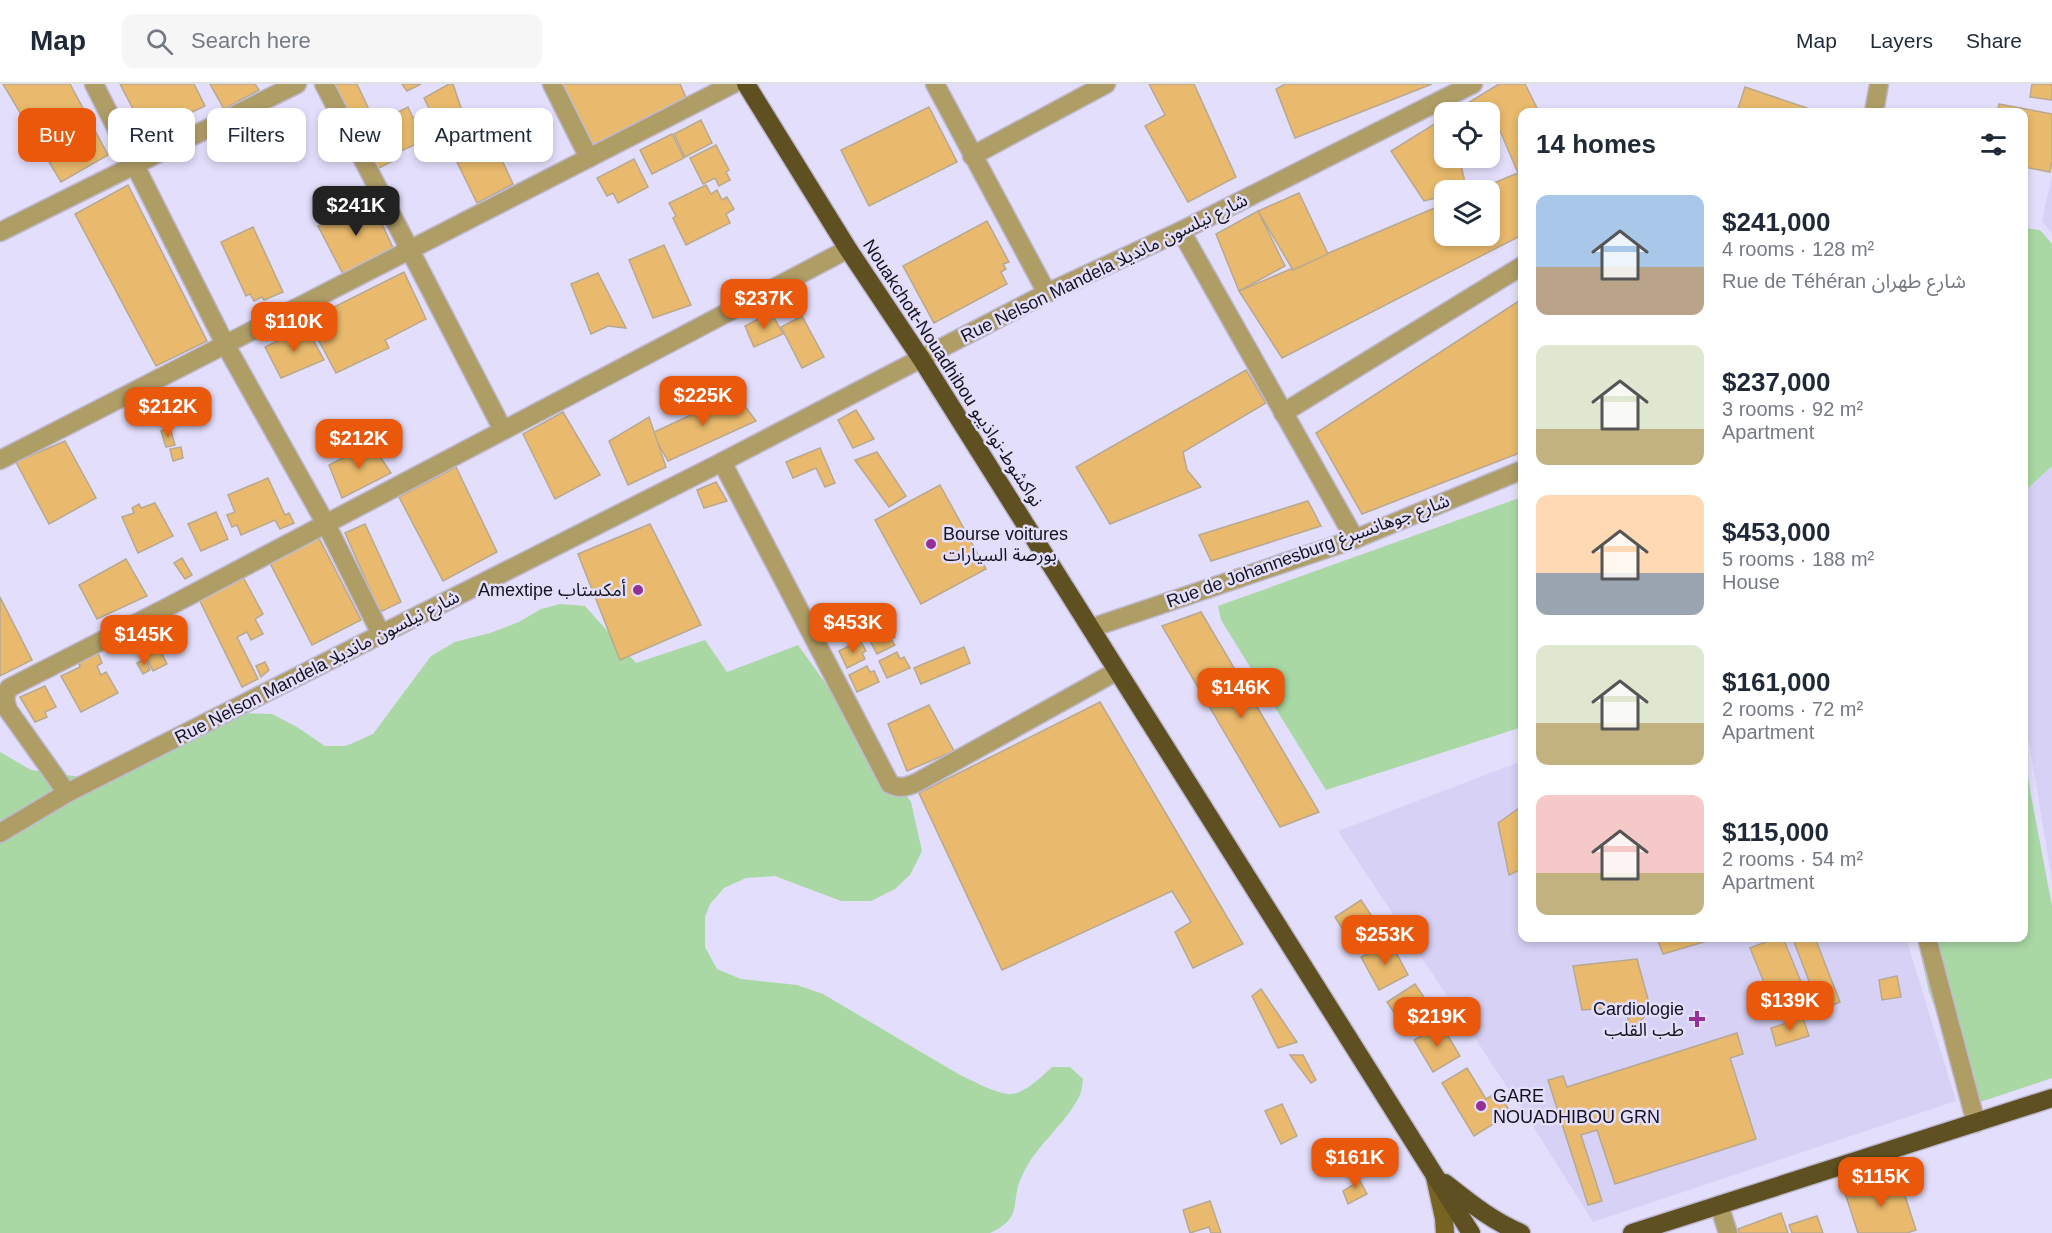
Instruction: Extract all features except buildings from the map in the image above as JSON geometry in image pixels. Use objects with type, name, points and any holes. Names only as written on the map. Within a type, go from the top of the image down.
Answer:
[{"type":"highway","name":"Nouakchott-Nouadhibou نواكشوط-نواذيبو","points":[[746,84],[1471,1233]]},
{"type":"highway","points":[[1632,1233],[2052,1098]]},
{"type":"highway","points":[[1435,1175],[1481,1211],[1506,1227],[1521,1233]]},
{"type":"main road","points":[[1435,1175],[1445,1233]]},
{"type":"street","points":[[94,84],[225,344],[326,524],[381,634]]},
{"type":"street","points":[[0,232],[297,84]]},
{"type":"street","points":[[324,84],[503,430]]},
{"type":"street","points":[[552,84],[589,158]]},
{"type":"street","points":[[0,460],[733,84]]},
{"type":"street","points":[[935,84],[1047,293]]},
{"type":"street","name":"Rue Nelson Mandela شارع نيلسون مانديلا","points":[[0,833],[67,793],[922,360],[1047,293],[1181,231],[1473,84]]},
{"type":"street","points":[[1875,108],[1879,84]]},
{"type":"street","points":[[972,156],[1100,86]]},
{"type":"street","points":[[1181,231],[1355,539]]},
{"type":"street","points":[[67,793],[8,710],[5,694],[9,688],[848,249]]},
{"type":"street","points":[[1283,413],[1518,268]]},
{"type":"street","points":[[722,462],[890,784],[897,788],[916,783],[1117,671]]},
{"type":"street","name":"Rue de Johannesburg شارع جوهانسبرغ","points":[[1091,628],[1355,539],[1518,472]]},
{"type":"street","points":[[1928,942],[1976,1123]]},
{"type":"street","points":[[1719,1205],[1728,1233]]},
{"type":"shaded area","points":[[2052,176],[2052,234],[2042,221]]},
{"type":"shaded area","points":[[2052,466],[2052,881],[2028,735],[2028,488]]},
{"type":"shaded area","name":"Cardiologie طب القلب","points":[[1518,763],[1518,942],[1907,942],[1956,1101],[1593,1222],[1531,1123],[1338,831]]},
{"type":"green space","points":[[2028,228],[2040,230],[2052,244],[2052,466],[2028,488]]},
{"type":"green space","points":[[1518,498],[1518,728],[1326,790],[1221,620],[1218,606]]},
{"type":"green space","points":[[560,604],[585,606],[636,663],[705,640],[727,672],[798,645],[911,802],[922,851],[910,875],[895,889],[871,901],[841,901],[775,876],[746,878],[724,888],[710,904],[705,917],[705,947],[717,969],[741,979],[797,985],[823,994],[960,1075],[997,1091],[1015,1093],[1032,1084],[1052,1067],[1070,1067],[1083,1079],[1080,1095],[1066,1117],[1028,1165],[1018,1186],[1014,1209],[1008,1221],[990,1233],[0,1233],[0,752],[31,770],[95,779],[126,774],[243,713],[272,714],[325,746],[346,746],[373,734],[431,656],[455,642],[490,633],[519,622],[541,609]]},
{"type":"green space","points":[[2028,776],[2052,906],[2052,1078],[1971,1105],[1929,992],[1918,942],[2028,942]]},
{"type":"place","name":"Bourse voitures بورصة السيارات","points":[[931,544]]},
{"type":"place","name":"Amextipe أمكستاب","points":[[638,590]]},
{"type":"place","name":"Cardiologie طب القلب","points":[[1697,1019]]},
{"type":"place","name":"GARE NOUADHIBOU GRN","points":[[1481,1106]]}]
